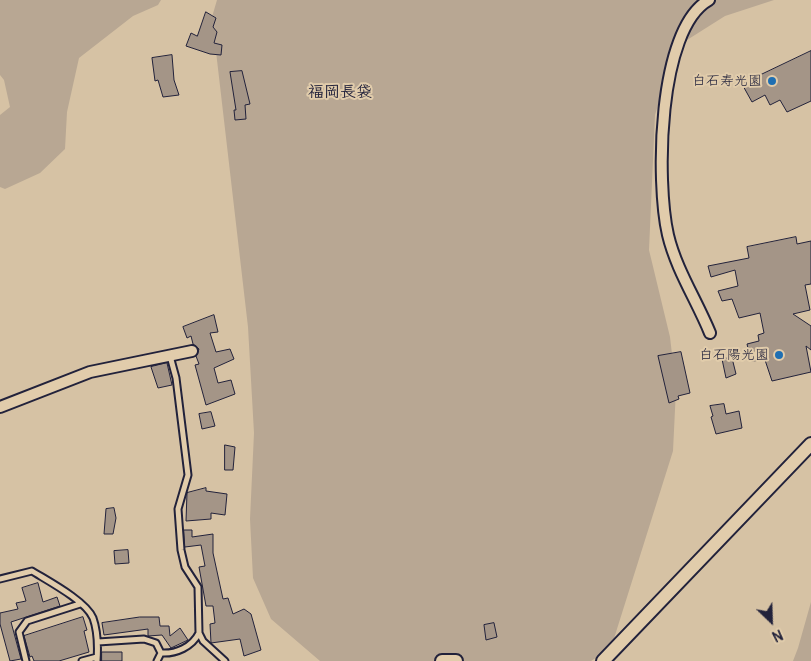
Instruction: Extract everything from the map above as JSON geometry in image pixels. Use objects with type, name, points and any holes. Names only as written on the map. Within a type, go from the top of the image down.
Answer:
[{"type":"street","points":[[708,0],[699,6],[687,24],[678,43],[666,100],[661,154],[662,198],[668,235],[710,333]]},
{"type":"street","points":[[0,407],[90,372],[192,351]]},
{"type":"street","points":[[603,661],[811,444]]},
{"type":"street","points":[[442,661],[456,661]]},
{"type":"lane","points":[[161,654],[172,654],[195,642],[199,633],[198,588],[185,567],[181,550],[178,508],[188,475],[176,378],[170,356]]},
{"type":"lane","points":[[0,579],[32,572],[68,592],[93,617],[98,642],[97,659],[82,661]]},
{"type":"lane","points":[[26,661],[18,632],[26,621],[80,604]]},
{"type":"lane","points":[[199,633],[203,641],[225,661]]},
{"type":"lane","points":[[98,642],[144,639],[156,643],[161,654]]},
{"type":"lane","points":[[157,661],[161,654]]},
{"type":"shaded area","points":[[0,0],[161,0],[158,5],[133,16],[79,58],[67,112],[65,149],[40,173],[5,189],[0,187],[0,115],[10,107],[4,80],[0,75]]},
{"type":"shaded area","points":[[217,0],[774,0],[725,16],[687,40],[672,59],[655,115],[649,250],[670,337],[676,389],[673,451],[611,648],[591,661],[320,661],[271,619],[253,578],[250,519],[254,433],[248,327],[212,17]]},
{"type":"shaded area","points":[[811,602],[811,661],[793,661],[798,648]]},
{"type":"building","points":[[206,12],[216,18],[213,27],[217,32],[214,43],[222,45],[221,55],[210,54],[186,46],[191,33],[197,36]]},
{"type":"building","name":"白石寿光園","points":[[811,51],[811,101],[787,112],[780,100],[770,105],[765,95],[752,102],[742,84]]},
{"type":"building","points":[[172,55],[174,80],[179,95],[163,97],[158,80],[155,81],[152,58]]},
{"type":"building","points":[[242,71],[250,104],[245,105],[246,119],[235,120],[234,110],[236,110],[230,72]]},
{"type":"building","points":[[796,237],[797,244],[811,241],[811,284],[805,285],[810,310],[793,314],[811,326],[811,350],[806,346],[811,372],[772,381],[765,360],[751,361],[747,344],[759,341],[758,335],[764,333],[760,313],[739,318],[732,299],[722,301],[718,291],[738,286],[735,270],[711,277],[708,266],[749,258],[747,247]]},
{"type":"building","points":[[214,315],[218,332],[210,333],[216,352],[230,349],[234,359],[214,368],[218,383],[231,380],[235,394],[206,405],[195,365],[199,364],[196,356],[199,349],[193,344],[191,336],[187,338],[183,327]]},
{"type":"building","points":[[681,352],[690,393],[678,396],[679,399],[669,403],[658,356]]},
{"type":"building","points":[[732,358],[736,374],[726,378],[722,359]]},
{"type":"building","points":[[167,363],[172,385],[158,388],[151,367]]},
{"type":"building","points":[[724,404],[726,414],[739,411],[742,428],[716,434],[710,406]]},
{"type":"building","points":[[211,412],[215,426],[202,429],[199,414]]},
{"type":"building","points":[[225,445],[235,447],[233,470],[225,470]]},
{"type":"building","points":[[206,488],[206,491],[227,494],[225,515],[211,513],[211,519],[186,521],[187,493]]},
{"type":"building","points":[[114,508],[116,518],[113,534],[104,534],[106,509]]},
{"type":"building","points":[[184,530],[192,530],[192,537],[213,534],[213,553],[223,599],[228,598],[233,614],[244,609],[251,614],[261,650],[244,656],[240,639],[211,643],[210,624],[215,623],[213,606],[206,606],[199,567],[205,566],[201,545],[185,547]]},
{"type":"building","points":[[128,550],[129,563],[115,564],[114,551]]},
{"type":"building","points":[[38,583],[43,602],[57,597],[60,606],[11,622],[21,659],[10,661],[0,624],[0,613],[18,609],[16,603],[26,601],[22,588]]},
{"type":"building","points":[[83,617],[87,630],[84,631],[89,652],[59,661],[34,661],[32,656],[30,657],[24,636]]},
{"type":"building","points":[[140,617],[159,617],[160,626],[169,626],[170,636],[180,628],[188,640],[171,648],[162,635],[148,636],[148,629],[104,635],[102,623]]},
{"type":"building","points":[[494,623],[497,637],[486,640],[484,625]]},
{"type":"building","points":[[102,652],[122,652],[122,661],[102,661]]},
{"type":"place","name":"白石寿光園","points":[[772,81]]},
{"type":"place","name":"白石陽光園","points":[[779,355]]},
{"type":"district","name":"福岡長袋","points":[[340,93]]}]
